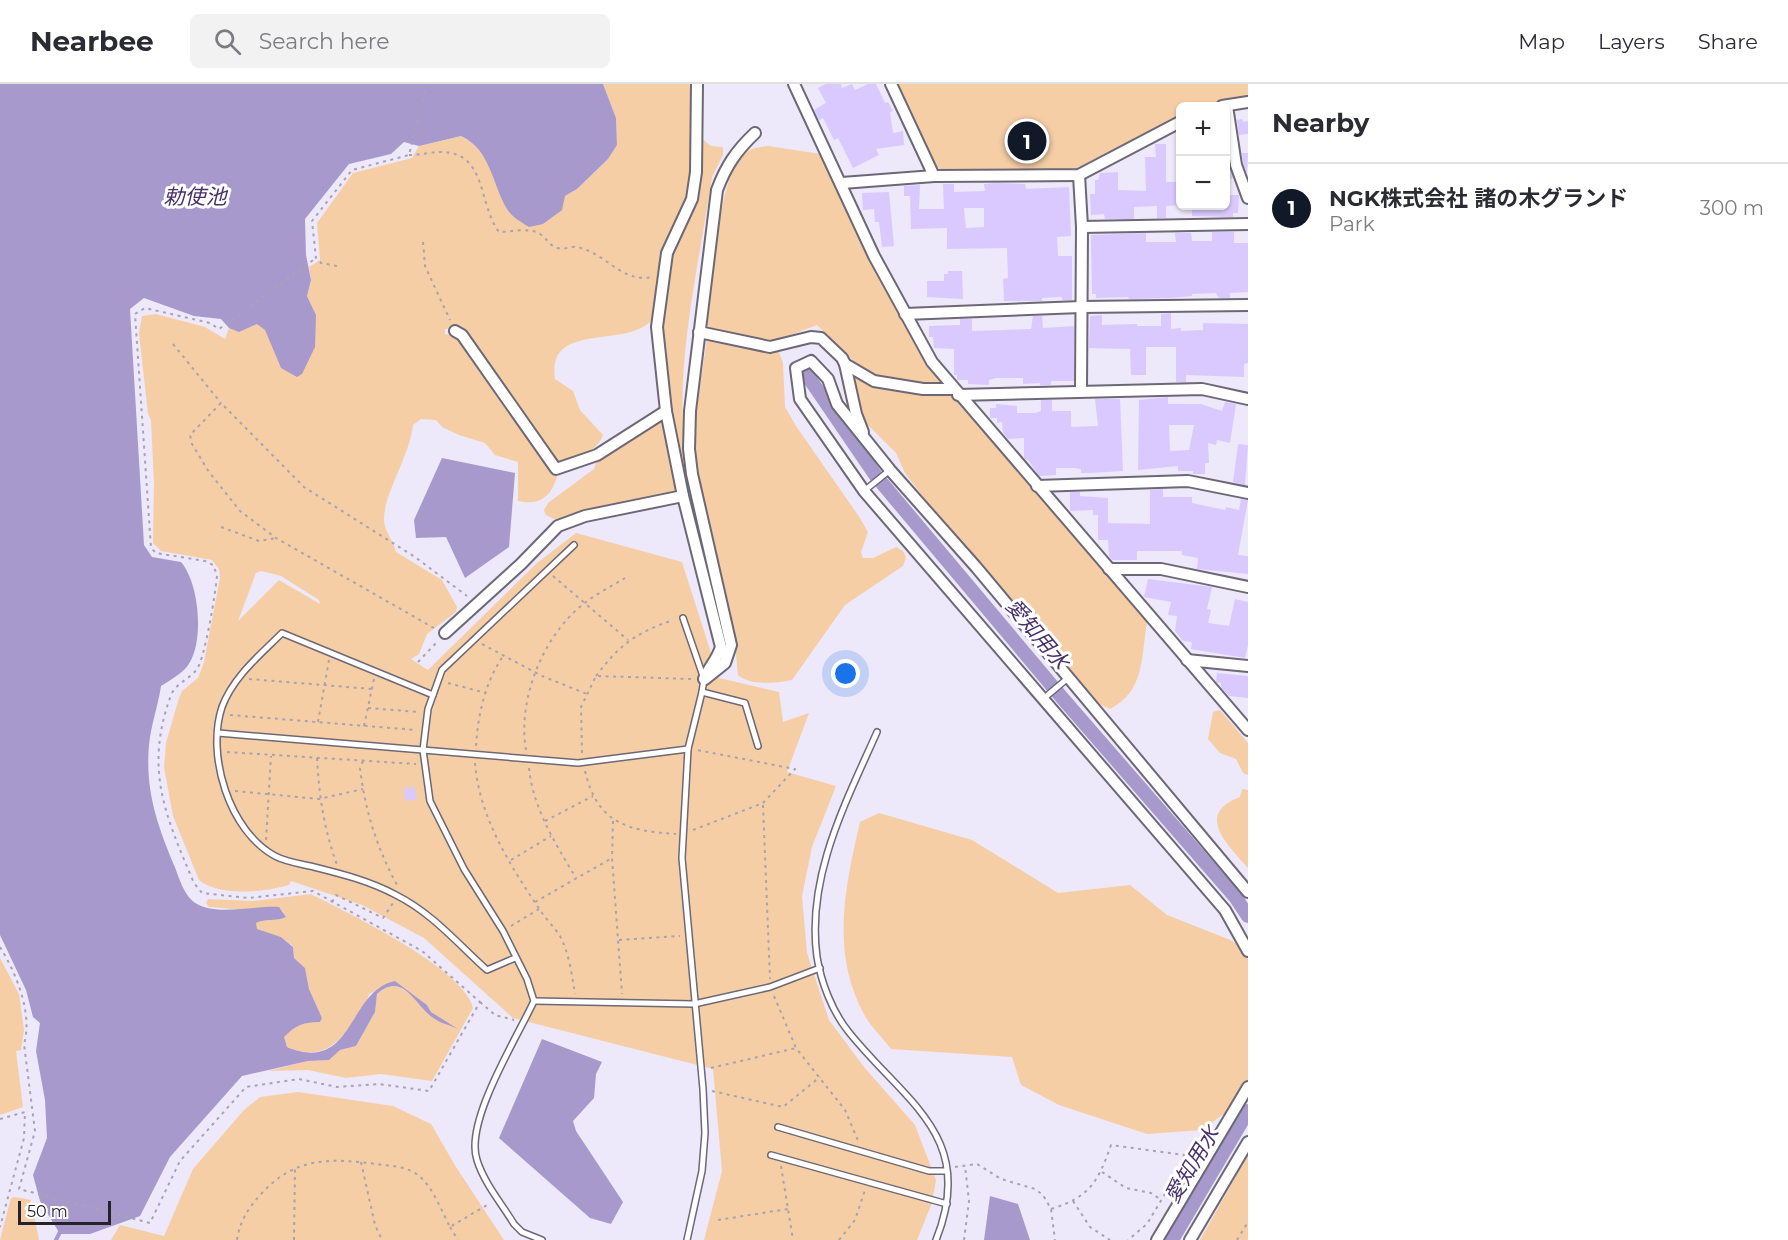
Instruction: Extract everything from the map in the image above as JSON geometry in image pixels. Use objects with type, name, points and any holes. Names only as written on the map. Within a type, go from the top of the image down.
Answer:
[{"type":"street","points":[[697,84],[696,172],[692,199],[667,253],[657,327],[666,411],[683,496],[722,647],[716,660],[709,665],[704,679]]},
{"type":"street","points":[[794,84],[874,256],[932,362],[955,392],[1248,730]]},
{"type":"street","points":[[891,84],[934,176]]},
{"type":"street","points":[[1230,105],[1248,102]]},
{"type":"street","points":[[842,183],[934,176],[1079,175],[1176,124]]},
{"type":"street","points":[[704,679],[725,663],[731,645],[692,474],[690,411],[717,190],[726,167],[737,149],[755,133]]},
{"type":"street","points":[[1230,133],[1236,165],[1248,198]]},
{"type":"street","points":[[1079,175],[1082,227],[1081,390]]},
{"type":"street","points":[[1082,227],[1248,224]]},
{"type":"street","points":[[905,314],[1081,307],[1248,305]]},
{"type":"street","points":[[455,331],[462,335],[556,469],[597,455],[666,411]]},
{"type":"street","points":[[699,332],[770,347],[811,337],[821,338],[845,364],[884,385],[955,392],[1202,389],[1248,399]]},
{"type":"street","points":[[1248,892],[889,471],[864,435],[837,404],[828,379],[811,361],[796,368],[800,399],[864,491],[1042,699],[1056,711],[1225,910],[1248,951]]},
{"type":"street","points":[[845,364],[856,414],[864,435]]},
{"type":"street","points":[[1037,486],[1188,482],[1248,494]]},
{"type":"street","points":[[445,633],[521,564],[558,526],[585,516],[683,496]]},
{"type":"street","points":[[1109,569],[1161,568],[1248,587]]},
{"type":"street","points":[[1187,660],[1248,666]]},
{"type":"street","points":[[1156,1240],[1248,1087]]},
{"type":"street","points":[[1190,1240],[1248,1142]]},
{"type":"lane","points":[[864,491],[889,471]]},
{"type":"lane","points":[[542,1240],[531,1238],[514,1224],[477,1161],[474,1144],[481,1112],[534,1001],[527,979],[503,931],[441,827],[430,801],[423,750],[428,713],[442,670],[472,639],[574,545]]},
{"type":"lane","points":[[683,618],[704,679],[688,749],[682,858],[694,1004],[704,1089],[702,1171],[687,1240]]},
{"type":"lane","points":[[433,695],[282,633],[245,669],[222,707],[216,752],[224,790],[251,836],[275,856],[340,873],[400,897],[430,916],[487,970],[515,958]]},
{"type":"lane","points":[[1042,699],[1066,680]]},
{"type":"lane","points":[[702,692],[745,703],[758,746]]},
{"type":"lane","points":[[877,732],[834,831],[822,869],[815,917],[820,968],[826,992],[848,1030],[927,1117],[942,1146],[946,1170],[947,1204],[936,1240]]},
{"type":"lane","points":[[218,733],[583,763],[688,749]]},
{"type":"lane","points":[[534,1001],[622,1000],[694,1004],[770,987],[820,968]]},
{"type":"lane","points":[[778,1127],[929,1171],[946,1170]]},
{"type":"lane","points":[[771,1155],[947,1204]]},
{"type":"path","points":[[409,155],[427,84]]},
{"type":"path","points":[[337,266],[321,263],[316,258],[312,221],[352,170],[409,155],[452,153],[470,162],[479,178],[491,221],[499,232],[529,231],[540,234],[547,242],[559,249],[575,246],[605,257],[621,274],[645,279],[663,276]]},
{"type":"path","points":[[423,242],[425,266],[455,331]]},
{"type":"path","points":[[316,258],[219,328],[210,323],[145,308],[135,314],[151,548],[156,553],[205,561],[213,565],[216,575],[200,663],[172,694],[158,750],[164,810],[194,883],[202,893],[248,898],[313,891],[422,951],[495,1015],[514,1020]]},
{"type":"path","points":[[173,344],[222,403],[304,487],[446,578],[476,604]]},
{"type":"path","points":[[222,403],[190,435],[192,444],[209,472],[240,511],[276,537],[445,633],[418,662]]},
{"type":"path","points":[[221,527],[259,541],[276,537]]},
{"type":"path","points":[[547,570],[628,640]]},
{"type":"path","points":[[576,878],[551,837],[531,792],[525,724],[536,673],[553,636],[585,603],[625,578]]},
{"type":"path","points":[[683,618],[638,633],[615,650],[596,676],[582,707],[580,739],[583,763],[593,795],[613,821],[643,832],[683,834],[763,803],[795,769],[688,749]]},
{"type":"path","points":[[472,639],[536,673],[587,694]]},
{"type":"path","points":[[318,722],[322,685],[331,653]]},
{"type":"path","points":[[503,657],[492,673],[477,729],[475,755],[484,808],[539,909],[560,937],[570,964],[576,1000]]},
{"type":"path","points":[[364,726],[376,671]]},
{"type":"path","points":[[596,676],[704,679]]},
{"type":"path","points":[[239,679],[372,689]]},
{"type":"path","points":[[438,680],[486,693]]},
{"type":"path","points":[[368,708],[428,713]]},
{"type":"path","points":[[221,714],[425,731]]},
{"type":"path","points":[[216,752],[425,765]]},
{"type":"path","points":[[266,849],[271,755]]},
{"type":"path","points":[[317,758],[319,799],[325,831],[340,873]]},
{"type":"path","points":[[332,902],[336,895],[383,918],[400,897],[375,840],[363,789],[360,768],[363,761]]},
{"type":"path","points":[[224,790],[319,799],[363,789]]},
{"type":"path","points":[[545,821],[593,795]]},
{"type":"path","points":[[763,803],[770,987],[796,1048],[845,1110],[863,1151]]},
{"type":"path","points":[[613,821],[612,858],[622,1000]]},
{"type":"path","points":[[511,860],[551,837]]},
{"type":"path","points":[[535,902],[612,858]]},
{"type":"path","points":[[503,931],[539,909]]},
{"type":"path","points":[[619,940],[688,935]]},
{"type":"path","points":[[0,947],[22,993],[28,1032],[24,1044],[35,1131],[19,1189],[150,1223],[180,1161],[246,1087],[299,1079],[337,1087],[379,1084],[429,1091],[480,1002]]},
{"type":"path","points":[[701,1070],[796,1048]]},
{"type":"path","points":[[704,1089],[783,1107],[820,1077]]},
{"type":"path","points":[[0,1119],[25,1112],[24,1138],[0,1227]]},
{"type":"path","points":[[1051,1209],[1073,1201],[1094,1185],[1102,1172],[1111,1145],[1184,1155],[1184,1162],[1147,1224],[1128,1240]]},
{"type":"path","points":[[780,1158],[793,1240]]},
{"type":"path","points":[[237,1240],[239,1228],[249,1207],[273,1181],[295,1167],[315,1162],[361,1162],[405,1168],[420,1177],[458,1240]]},
{"type":"path","points":[[361,1162],[372,1216],[382,1240]]},
{"type":"path","points":[[946,1170],[977,1164],[1001,1179],[1035,1189],[1051,1209],[1055,1240]]},
{"type":"path","points":[[964,1240],[969,1201],[965,1165]]},
{"type":"path","points":[[294,1240],[297,1184],[295,1167]]},
{"type":"path","points":[[1102,1172],[1126,1188],[1151,1193],[1161,1200]]},
{"type":"path","points":[[839,1240],[855,1220],[867,1182]]},
{"type":"path","points":[[1073,1201],[1090,1227],[1110,1240]]},
{"type":"path","points":[[450,1227],[487,1205]]},
{"type":"path","points":[[718,1220],[788,1209]]},
{"type":"path","points":[[1237,1240],[1248,1222]]},
{"type":"shaded area","points":[[603,84],[693,84],[689,184],[651,321],[639,329],[574,343],[563,349],[556,361],[555,379],[573,391],[580,410],[603,435],[590,451],[555,463],[457,328],[445,329],[445,334],[461,337],[557,477],[548,495],[538,501],[518,501],[518,462],[495,455],[485,443],[459,435],[442,427],[436,420],[421,419],[413,425],[407,449],[388,499],[384,521],[396,552],[442,580],[457,607],[456,612],[427,634],[419,654],[411,659],[428,670],[537,563],[576,533],[682,562],[719,678],[779,692],[783,722],[809,713],[787,772],[836,786],[812,847],[802,896],[807,953],[829,1020],[864,1067],[915,1125],[936,1180],[932,1203],[917,1240],[704,1240],[722,1171],[713,1069],[513,1018],[424,938],[362,905],[291,881],[289,885],[267,890],[242,892],[218,889],[208,885],[199,880],[173,816],[164,767],[166,743],[182,691],[198,678],[204,662],[220,578],[219,569],[212,560],[161,551],[153,543],[154,483],[151,420],[148,414],[139,333],[142,316],[156,314],[205,327],[225,339],[229,328],[241,330],[257,324],[265,329],[281,368],[302,373],[316,315],[307,296],[311,280],[309,267],[320,260],[317,223],[353,173],[412,158],[419,146],[461,136],[482,154],[492,171],[502,199],[543,224],[548,217],[555,215],[565,196],[577,189],[608,159],[617,145],[616,118]],"holes":[[[261,571],[281,576],[319,600],[320,604],[279,580],[238,621],[256,573]]]},
{"type":"shaded area","points":[[896,84],[1248,84],[1248,96],[1217,102],[1176,102],[1176,117],[1075,169],[947,172],[937,167]]},
{"type":"shaded area","points":[[702,139],[711,146],[723,147],[723,155],[712,177],[687,332],[682,411],[691,488],[686,493],[673,432],[661,333],[670,254],[689,216]]},
{"type":"shaded area","points":[[768,146],[821,154],[911,335],[945,386],[889,383],[866,373],[817,325],[778,340],[766,341],[709,328],[706,322],[717,234],[727,187],[742,155],[754,148]]},
{"type":"shaded area","points":[[707,339],[779,352],[783,363],[785,407],[868,532],[861,552],[863,558],[873,558],[896,547],[903,551],[906,557],[903,566],[845,605],[792,680],[771,683],[756,682],[738,675],[734,633],[697,471],[694,427]]},
{"type":"shaded area","points":[[850,370],[879,387],[949,392],[1147,622],[1142,660],[1136,683],[1121,702],[1110,709],[1093,701],[943,523],[905,473],[896,453],[862,417]]},
{"type":"shaded area","points":[[662,417],[678,489],[670,496],[558,521],[546,515],[544,510],[548,503],[594,469],[597,460]]},
{"type":"shaded area","points":[[1220,710],[1248,743],[1248,775],[1243,773],[1236,759],[1220,753],[1208,739],[1213,712]]},
{"type":"shaded area","points":[[1242,789],[1248,790],[1248,868],[1225,840],[1217,821],[1219,812],[1226,804],[1240,797]]},
{"type":"shaded area","points":[[879,813],[972,840],[1058,893],[1130,885],[1167,915],[1228,939],[1248,950],[1248,1079],[1237,1104],[1202,1130],[1147,1134],[1059,1105],[1021,1085],[1012,1057],[891,1049],[865,1016],[854,993],[847,969],[844,945],[846,896],[860,822]]},
{"type":"shaded area","points":[[311,894],[376,928],[428,960],[450,976],[465,993],[473,1008],[432,1081],[381,1074],[346,1078],[308,1070],[268,1071],[308,1061],[328,1060],[340,1050],[356,1046],[375,1012],[377,994],[390,985],[406,991],[434,1017],[452,1026],[431,1012],[427,1005],[395,981],[369,994],[353,1022],[333,1045],[317,1052],[298,1051],[287,1047],[284,1037],[292,1030],[300,1025],[320,1022],[322,1018],[309,989],[305,968],[294,958],[293,946],[281,937],[257,930],[255,923],[282,918],[285,916],[283,911],[271,907],[248,910],[209,907],[206,903],[208,899],[253,901]]},
{"type":"shaded area","points":[[0,958],[19,994],[24,1030],[21,1050],[16,1051],[23,1107],[0,1115]]},
{"type":"shaded area","points":[[298,1092],[393,1106],[431,1124],[504,1240],[111,1240],[120,1225],[164,1236],[193,1169],[244,1110],[260,1097]]},
{"type":"shaded area","points":[[1248,1155],[1248,1240],[1200,1240]]},
{"type":"shaded area","points":[[11,1198],[31,1200],[39,1240],[0,1240]]},
{"type":"water","name":"勅使池","points":[[0,84],[603,84],[616,118],[617,145],[608,159],[577,189],[565,196],[562,210],[543,224],[529,227],[509,212],[485,159],[471,142],[461,136],[419,146],[404,142],[391,154],[349,164],[305,219],[306,255],[311,280],[307,296],[316,315],[315,347],[302,374],[297,377],[281,368],[265,330],[257,324],[239,332],[229,328],[221,319],[194,316],[144,298],[130,309],[144,545],[152,557],[181,562],[192,583],[198,611],[197,639],[190,662],[177,676],[161,686],[151,730],[148,761],[154,806],[162,835],[182,886],[192,901],[206,907],[226,910],[279,907],[286,917],[256,923],[257,929],[281,937],[293,947],[294,958],[305,968],[309,989],[322,1018],[320,1022],[300,1025],[288,1033],[284,1037],[287,1047],[309,1053],[325,1050],[338,1041],[367,999],[379,988],[395,981],[427,1005],[431,1012],[458,1029],[435,1019],[401,988],[394,986],[386,988],[377,994],[375,1012],[356,1046],[340,1050],[329,1060],[308,1061],[242,1076],[170,1157],[140,1216],[90,1234],[60,1234],[40,1201],[33,1175],[47,1138],[45,1100],[36,1051],[40,1023],[33,1017],[26,990],[0,935]]},
{"type":"water","points":[[442,458],[515,473],[509,547],[465,578],[446,537],[416,538],[414,520]]},
{"type":"water","points":[[542,1039],[602,1062],[596,1074],[594,1098],[573,1121],[576,1131],[623,1202],[611,1224],[590,1218],[499,1138]]},
{"type":"water","points":[[990,1196],[1018,1204],[1030,1240],[984,1240]]},
{"type":"building","points":[[826,84],[841,84],[842,88],[852,84],[855,90],[868,84],[876,84],[885,103],[888,102],[893,111],[890,112],[893,133],[903,131],[904,145],[876,149],[879,155],[853,168],[838,138],[834,140],[823,118],[819,120],[814,110],[826,103],[818,88]]},
{"type":"building","points":[[1242,119],[1243,122],[1248,121],[1248,134],[1239,135],[1237,120]]},
{"type":"building","points":[[1155,144],[1166,144],[1166,182],[1176,182],[1176,205],[1166,206],[1166,218],[1157,218],[1157,206],[1134,207],[1134,219],[1105,219],[1104,214],[1091,215],[1090,194],[1095,194],[1095,180],[1098,180],[1100,173],[1118,172],[1118,190],[1146,191],[1145,157],[1156,157]]},
{"type":"building","points":[[1242,153],[1248,153],[1247,173],[1243,163]]},
{"type":"building","points":[[943,184],[954,184],[954,192],[985,191],[984,184],[1025,184],[1026,189],[1069,187],[1071,236],[1057,237],[1058,256],[1072,256],[1072,300],[1062,300],[1062,297],[1042,298],[1042,301],[1004,301],[1003,279],[1008,278],[1007,248],[947,249],[947,228],[911,229],[910,196],[904,196],[904,186],[920,185],[919,209],[944,209]],"holes":[[[964,208],[984,208],[984,227],[966,228]]]},
{"type":"building","points":[[889,192],[894,246],[882,247],[879,222],[875,222],[874,209],[863,210],[862,193]]},
{"type":"building","points":[[1230,195],[1239,195],[1238,213],[1233,213],[1233,217],[1192,216],[1192,210],[1230,210]]},
{"type":"building","points":[[1212,232],[1234,232],[1234,243],[1248,243],[1248,292],[1230,293],[1230,298],[1219,298],[1216,293],[1170,298],[1129,299],[1128,297],[1096,298],[1096,294],[1092,294],[1091,235],[1146,233],[1146,242],[1176,242],[1175,233],[1191,233],[1192,241],[1212,241]]},
{"type":"building","points":[[948,271],[962,271],[963,299],[927,297],[927,281],[944,281],[944,274],[948,274]]},
{"type":"building","points":[[1171,313],[1171,329],[1181,328],[1181,331],[1203,330],[1203,323],[1248,324],[1248,363],[1244,364],[1244,377],[1186,375],[1186,382],[1176,382],[1176,347],[1146,347],[1146,375],[1131,375],[1130,349],[1089,348],[1090,316],[1102,315],[1102,325],[1161,326],[1161,314]]},
{"type":"building","points":[[1033,316],[1042,316],[1043,328],[1074,326],[1074,381],[1051,381],[1051,385],[1040,385],[1040,383],[1023,384],[1023,378],[996,378],[989,380],[989,385],[968,384],[968,380],[957,380],[957,375],[954,375],[954,349],[934,348],[933,337],[929,337],[929,326],[960,325],[960,319],[972,319],[972,331],[1031,329]]},
{"type":"building","points":[[1168,397],[1168,404],[1201,404],[1222,411],[1225,402],[1236,404],[1230,443],[1217,440],[1216,445],[1208,443],[1209,463],[1205,463],[1205,474],[1178,471],[1178,466],[1138,470],[1139,400]],"holes":[[[1169,425],[1194,425],[1189,450],[1170,451]]]},
{"type":"building","points":[[1095,399],[1120,399],[1123,471],[1081,473],[1081,469],[1056,468],[1056,475],[1039,476],[1029,461],[1024,458],[1024,438],[1008,439],[1003,433],[1002,422],[997,423],[997,418],[990,418],[990,408],[996,408],[996,404],[1017,406],[1017,413],[1036,413],[1041,411],[1041,400],[1052,400],[1052,411],[1071,411],[1071,427],[1098,426]]},
{"type":"building","points":[[1238,444],[1248,445],[1245,485],[1233,482]]},
{"type":"building","points":[[1163,489],[1163,497],[1192,497],[1192,503],[1225,510],[1226,507],[1239,510],[1241,499],[1248,500],[1238,555],[1248,556],[1248,574],[1197,569],[1198,558],[1182,555],[1182,551],[1137,551],[1137,560],[1112,560],[1109,556],[1108,540],[1098,540],[1098,515],[1093,515],[1093,510],[1070,511],[1070,492],[1080,492],[1080,496],[1108,498],[1108,523],[1150,524],[1150,490]]},
{"type":"building","points":[[1148,579],[1212,587],[1207,609],[1211,610],[1208,623],[1229,626],[1235,599],[1248,602],[1248,645],[1245,658],[1191,649],[1192,642],[1183,641],[1175,631],[1177,616],[1168,615],[1171,602],[1144,597]]},
{"type":"building","points":[[1217,673],[1248,676],[1248,698],[1229,696],[1221,687],[1221,683],[1216,682]]},
{"type":"building","points":[[414,786],[417,799],[406,801],[403,789]]},
{"type":"waterway","name":"愛知用水","points":[[805,372],[876,476],[1064,700],[1236,898],[1248,916]]},
{"type":"waterway","name":"愛知用水","points":[[1172,1240],[1248,1111]]},
{"type":"waterway","points":[[56,1240],[61,1230]]},
{"type":"place","name":"NGK株式会社 諸の木グランド","points":[[1027,141]]}]
